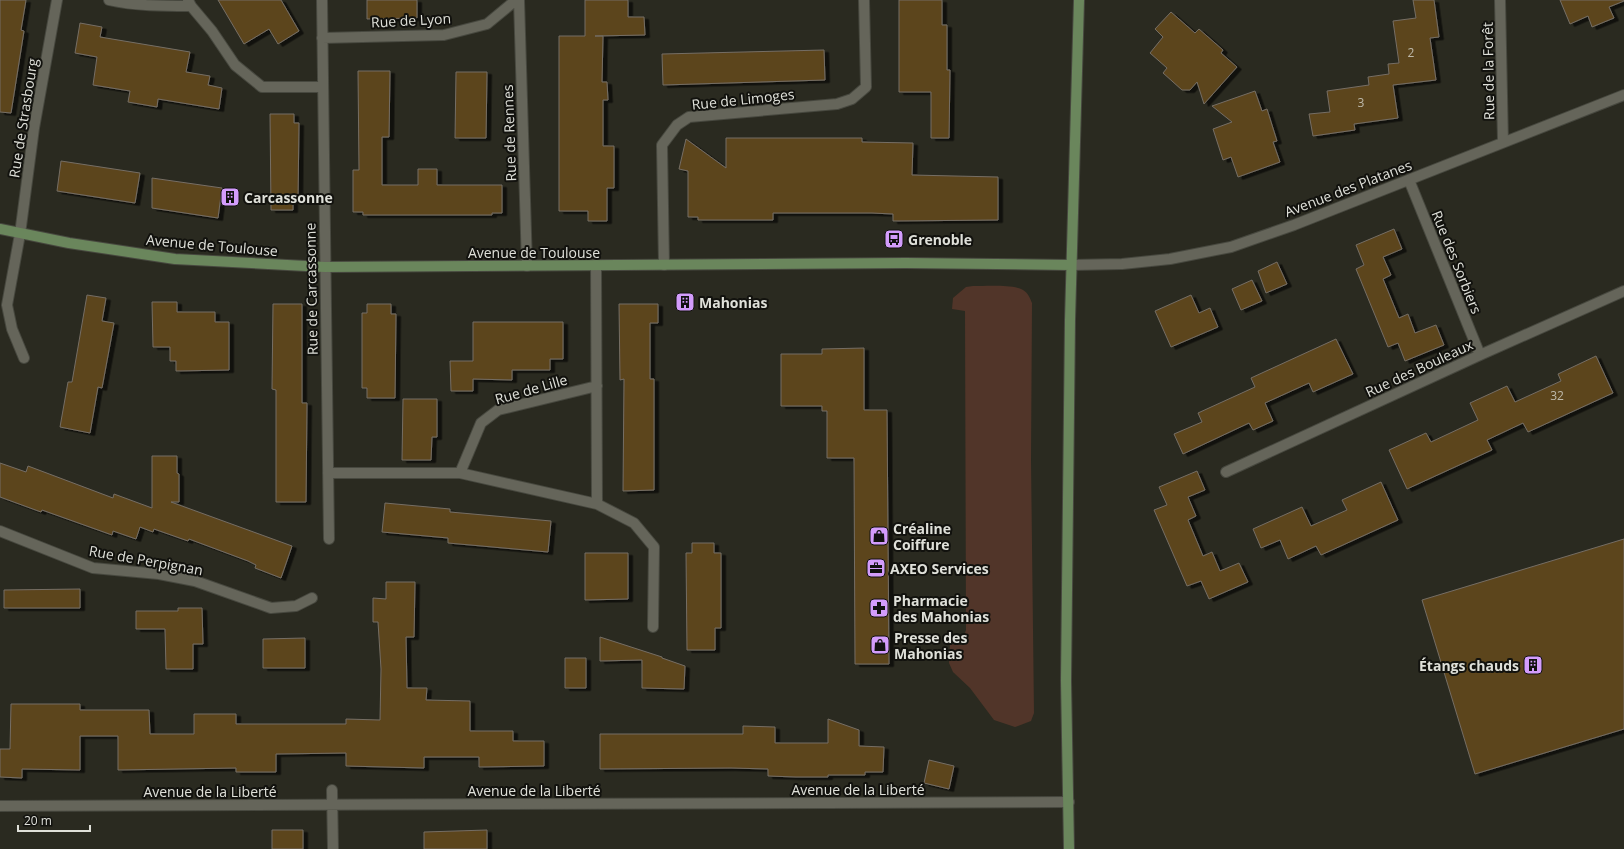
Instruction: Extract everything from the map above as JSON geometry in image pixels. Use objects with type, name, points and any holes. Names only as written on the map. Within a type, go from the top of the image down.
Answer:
[{"type":"street","name":"Rue de Strasbourg","points":[[24,358],[12,329],[7,305],[20,234],[34,128],[57,0]]},
{"type":"street","points":[[109,0],[125,4],[164,6],[189,3],[212,31],[235,65],[262,87],[323,87]]},
{"type":"street","name":"Rue de Carcassonne","points":[[322,0],[329,539]]},
{"type":"street","name":"Rue de Lyon","points":[[322,38],[444,35],[487,24],[516,0]]},
{"type":"street","name":"Rue de Rennes","points":[[519,0],[527,266]]},
{"type":"street","name":"Rue de Limoges","points":[[664,265],[662,145],[677,125],[689,118],[837,104],[852,99],[866,87],[864,0]]},
{"type":"street","points":[[1070,849],[1066,673],[1071,265],[1080,0]]},
{"type":"street","name":"Rue de la Forêt","points":[[1500,0],[1503,142]]},
{"type":"street","name":"Avenue des Platanes","points":[[1071,265],[1122,264],[1170,259],[1231,247],[1294,225],[1503,142],[1624,96]]},
{"type":"street","name":"Rue des Sorbiers","points":[[1409,180],[1480,355]]},
{"type":"street","name":"Avenue de Toulouse","points":[[0,230],[69,243],[175,259],[325,267],[906,263],[1071,265]]},
{"type":"street","points":[[596,265],[597,504]]},
{"type":"street","name":"Rue des Bouleaux","points":[[1226,472],[1480,355],[1624,291]]},
{"type":"street","name":"Rue de Lille","points":[[460,473],[481,423],[498,410],[597,386]]},
{"type":"street","points":[[328,472],[460,473],[597,504],[634,523],[654,547],[653,627]]},
{"type":"street","name":"Rue de Perpignan","points":[[0,531],[93,568],[159,574],[195,581],[271,608],[296,606],[312,598]]},
{"type":"street","points":[[332,790],[333,849]]},
{"type":"street","name":"Avenue de la Liberté","points":[[0,806],[1069,802]]},
{"type":"shaded area","points":[[966,287],[1019,288],[1030,297],[1032,303],[1031,460],[1034,713],[1031,721],[1015,727],[994,720],[970,688],[953,672],[949,663],[950,642],[961,645],[966,630],[965,311],[952,309],[953,298]]},
{"type":"building","points":[[0,0],[26,0],[21,30],[24,31],[11,113],[0,112]]},
{"type":"building","points":[[218,0],[281,0],[299,31],[278,44],[269,29],[244,44]]},
{"type":"building","points":[[367,0],[417,0],[417,18],[367,19]]},
{"type":"building","points":[[585,0],[628,0],[628,17],[644,17],[645,35],[595,36],[603,36],[602,82],[607,82],[608,100],[603,100],[603,146],[614,146],[614,188],[607,188],[607,221],[588,221],[588,211],[559,211],[559,36],[585,36]]},
{"type":"building","points":[[899,0],[942,0],[942,25],[947,25],[947,70],[950,70],[949,138],[931,138],[931,92],[899,92]]},
{"type":"building","points":[[1413,0],[1434,0],[1439,37],[1430,38],[1436,80],[1393,85],[1398,118],[1354,124],[1355,130],[1313,136],[1309,114],[1330,112],[1327,91],[1369,85],[1368,77],[1389,74],[1388,64],[1399,63],[1393,21],[1416,18]]},
{"type":"building","points":[[1560,0],[1624,1],[1609,7],[1614,18],[1592,27],[1588,16],[1570,24]]},
{"type":"building","points":[[1171,12],[1195,33],[1199,29],[1223,50],[1221,53],[1237,67],[1204,104],[1197,82],[1190,90],[1182,90],[1163,73],[1167,68],[1150,53],[1163,37],[1155,29]]},
{"type":"building","points":[[80,23],[102,27],[100,37],[190,52],[186,72],[210,76],[208,85],[222,88],[219,109],[158,99],[157,107],[128,102],[130,91],[93,85],[97,57],[75,53]]},
{"type":"building","points":[[824,50],[825,80],[663,85],[662,54]]},
{"type":"building","points":[[358,71],[390,71],[389,137],[382,137],[382,185],[418,185],[418,169],[437,169],[437,185],[502,185],[502,213],[492,213],[492,215],[363,215],[363,212],[353,212],[353,170],[359,170]]},
{"type":"building","points":[[456,72],[487,72],[486,138],[455,138]]},
{"type":"building","points":[[1255,91],[1262,111],[1267,109],[1277,141],[1273,142],[1280,162],[1238,177],[1231,157],[1223,160],[1213,129],[1232,122],[1212,106]]},
{"type":"building","points":[[270,114],[294,114],[294,123],[299,123],[298,200],[293,200],[293,210],[271,210]]},
{"type":"building","points":[[726,138],[862,138],[862,142],[913,143],[912,175],[998,177],[998,220],[893,221],[893,214],[872,213],[773,213],[773,220],[698,220],[698,217],[688,217],[688,171],[679,169],[686,139],[726,168]]},
{"type":"building","points":[[61,161],[140,173],[135,203],[57,191]]},
{"type":"building","points":[[152,178],[222,188],[218,218],[152,208]]},
{"type":"building","points":[[1394,229],[1402,249],[1383,257],[1391,275],[1383,279],[1399,318],[1408,314],[1415,333],[1436,325],[1444,345],[1405,361],[1398,343],[1388,347],[1356,269],[1364,265],[1356,245]]},
{"type":"building","points":[[1277,262],[1287,284],[1266,293],[1258,271]]},
{"type":"building","points":[[1252,280],[1262,301],[1241,310],[1232,289]]},
{"type":"building","points":[[87,295],[106,298],[102,321],[114,323],[102,388],[98,387],[90,433],[60,427],[68,382],[72,382]]},
{"type":"building","points":[[1191,295],[1199,313],[1210,308],[1218,327],[1171,347],[1155,311]]},
{"type":"building","points":[[152,302],[177,302],[177,312],[215,312],[215,322],[229,322],[229,370],[176,371],[176,361],[170,361],[170,347],[153,347]]},
{"type":"building","points":[[273,304],[302,304],[302,403],[307,403],[306,502],[276,502],[276,390],[272,389]]},
{"type":"building","points":[[367,304],[391,304],[391,314],[396,314],[395,398],[367,398],[367,388],[362,388],[362,313],[367,313]]},
{"type":"building","points":[[619,304],[658,304],[658,323],[650,323],[650,379],[654,379],[654,490],[623,491],[624,379],[620,380]]},
{"type":"building","points":[[473,322],[563,322],[563,359],[550,359],[550,370],[512,370],[512,380],[473,379],[473,391],[451,391],[450,361],[473,361]]},
{"type":"building","points":[[1336,339],[1353,374],[1313,392],[1309,383],[1265,403],[1273,421],[1253,430],[1249,423],[1183,454],[1174,434],[1202,422],[1198,413],[1255,387],[1251,378]]},
{"type":"building","points":[[864,348],[864,410],[887,410],[889,664],[855,664],[854,458],[827,458],[827,411],[822,411],[822,406],[781,406],[781,354],[822,354],[822,349]]},
{"type":"building","points":[[1596,356],[1613,393],[1528,432],[1523,423],[1487,440],[1492,450],[1407,489],[1389,450],[1426,433],[1431,442],[1478,420],[1470,403],[1507,386],[1515,402],[1561,381],[1558,374]]},
{"type":"building","points":[[403,399],[437,399],[437,437],[432,437],[431,460],[402,460]]},
{"type":"building","points":[[152,456],[177,456],[177,473],[179,474],[179,502],[171,502],[292,546],[281,578],[255,568],[256,565],[248,561],[189,539],[188,541],[154,529],[153,532],[140,527],[136,539],[113,531],[112,535],[0,497],[0,463],[26,472],[28,466],[113,498],[114,494],[152,508]]},
{"type":"building","points":[[1197,471],[1205,490],[1188,497],[1196,516],[1188,520],[1203,556],[1212,552],[1220,571],[1239,563],[1248,582],[1209,599],[1201,581],[1187,586],[1154,510],[1167,505],[1159,487]]},
{"type":"building","points":[[1381,482],[1398,520],[1321,555],[1316,546],[1288,559],[1280,540],[1261,548],[1253,529],[1302,507],[1311,526],[1347,510],[1342,500]]},
{"type":"building","points":[[385,503],[450,509],[450,512],[551,521],[548,552],[448,543],[448,538],[382,532]]},
{"type":"building","name":"Étangs chauds","points":[[1624,539],[1624,729],[1475,774],[1422,600]]},
{"type":"building","points":[[692,543],[714,543],[714,553],[721,553],[721,628],[715,628],[715,650],[687,650],[686,553],[692,553]]},
{"type":"building","points":[[585,553],[628,553],[628,599],[585,600]]},
{"type":"building","points":[[386,582],[415,582],[414,637],[406,637],[407,688],[427,688],[426,700],[470,701],[470,731],[513,731],[513,741],[544,741],[544,766],[479,767],[479,757],[424,757],[424,768],[346,766],[346,753],[276,754],[276,772],[236,772],[236,768],[118,770],[118,736],[80,736],[80,770],[22,769],[22,778],[0,777],[0,749],[10,749],[11,704],[80,704],[80,710],[149,710],[150,734],[194,734],[194,714],[236,714],[236,724],[346,724],[346,719],[380,720],[381,669],[378,622],[373,622],[373,598],[386,599]]},
{"type":"building","points":[[80,589],[80,608],[4,608],[4,590]]},
{"type":"building","points":[[178,608],[202,608],[203,644],[193,644],[193,669],[166,669],[165,629],[136,629],[136,611],[178,611]]},
{"type":"building","points":[[600,637],[685,666],[684,689],[642,688],[642,660],[600,661]]},
{"type":"building","points":[[305,638],[305,668],[263,668],[263,639]]},
{"type":"building","points":[[565,658],[586,658],[586,688],[565,688]]},
{"type":"building","points":[[828,719],[859,730],[859,746],[884,747],[883,772],[865,772],[865,775],[796,777],[768,776],[768,769],[600,769],[600,734],[743,734],[743,726],[775,727],[775,743],[828,743]]},
{"type":"building","points":[[929,760],[954,766],[949,789],[924,783]]},
{"type":"building","points":[[272,830],[303,830],[303,849],[272,849]]},
{"type":"building","points":[[487,830],[487,849],[424,849],[424,832]]},
{"type":"place","name":"Carcassonne","points":[[230,197]]},
{"type":"place","name":"Grenoble","points":[[894,239]]},
{"type":"place","name":"Mahonias","points":[[685,302]]},
{"type":"place","name":"Créaline Coiffure","points":[[879,536]]},
{"type":"place","name":"AXEO Services","points":[[876,568]]},
{"type":"place","name":"Pharmacie des Mahonias","points":[[879,608]]},
{"type":"place","name":"Presse des Mahonias","points":[[880,645]]},
{"type":"place","name":"Étangs chauds","points":[[1533,665]]}]
